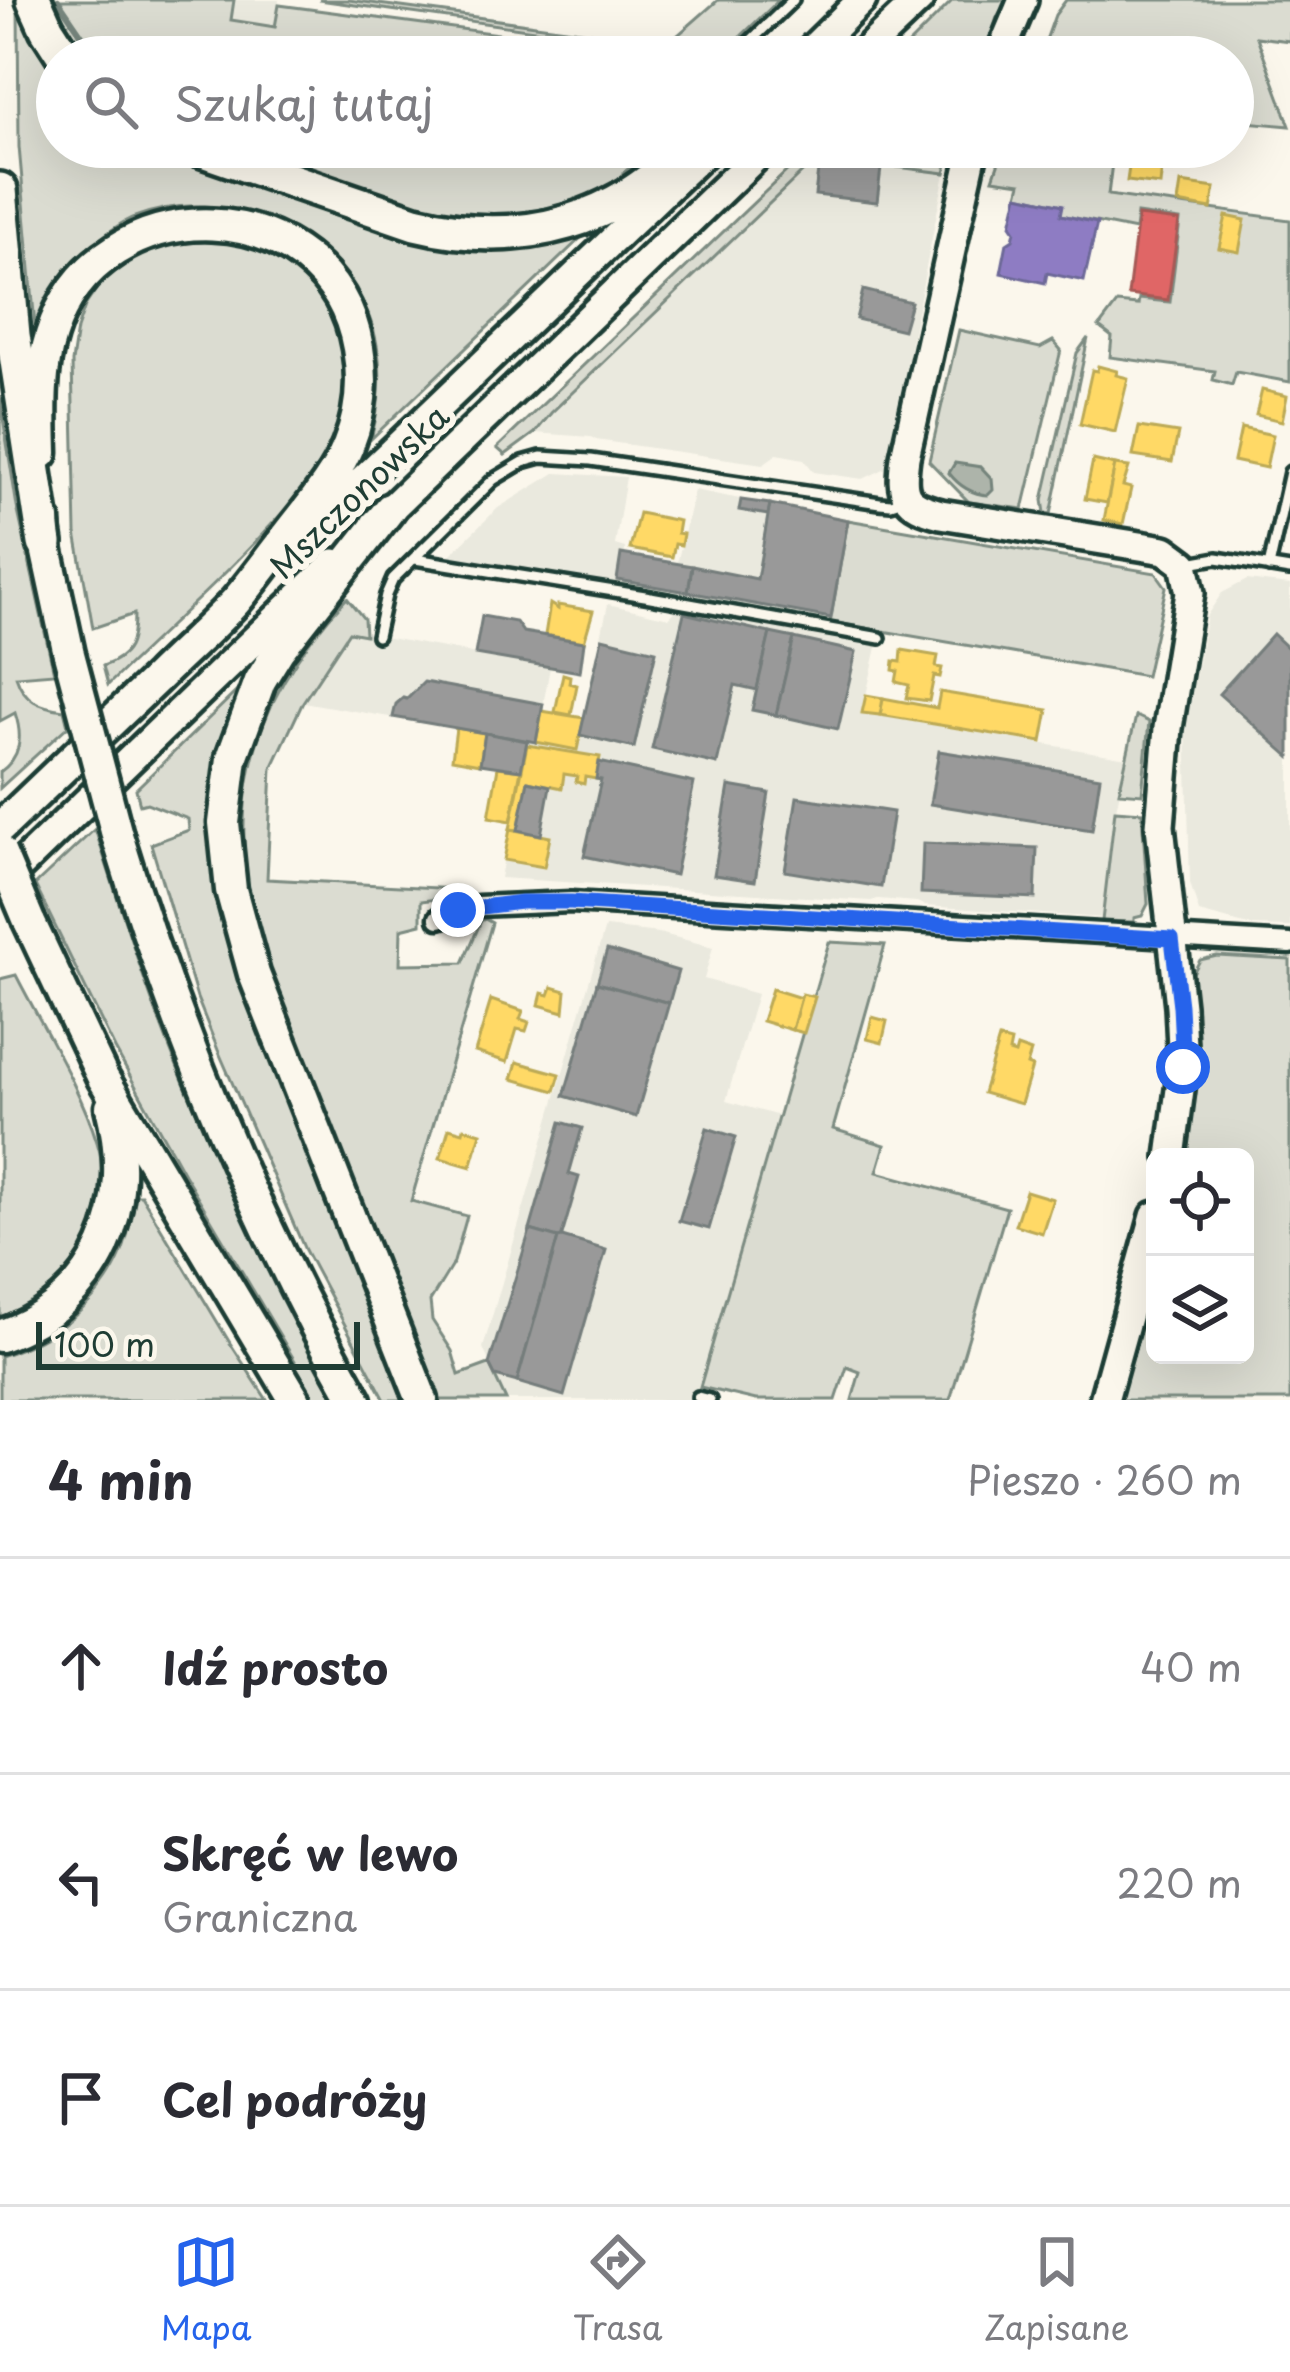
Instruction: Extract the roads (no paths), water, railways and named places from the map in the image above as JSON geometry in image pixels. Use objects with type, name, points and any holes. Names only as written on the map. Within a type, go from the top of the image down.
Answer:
[{"type":"highway","points":[[34,0],[52,36]]},
{"type":"highway","points":[[255,168],[415,223],[480,234],[541,230],[596,213],[665,168]]},
{"type":"highway","points":[[0,190],[13,335],[45,543]]},
{"type":"main road","points":[[825,36],[862,0]]},
{"type":"main road","points":[[881,36],[919,0]]},
{"type":"main road","points":[[1008,36],[1023,0]]},
{"type":"main road","name":"Mszczonowska","points":[[236,601],[688,168]]},
{"type":"main road","name":"Mszczonowska","points":[[0,885],[744,168]]},
{"type":"main road","points":[[969,168],[905,457],[902,477],[907,499],[917,508],[941,514],[1165,550],[1184,564],[1190,593],[1168,728],[1160,826],[1183,1067],[1173,1148]]},
{"type":"main road","points":[[0,829],[236,601],[336,470],[357,422],[361,363],[346,308],[308,260],[259,232],[223,224],[152,231],[118,246],[86,274],[64,304],[45,359],[45,543],[69,654],[116,835],[164,976],[239,1164],[356,1400]]},
{"type":"main road","points":[[390,509],[260,681],[232,758],[224,823],[230,890],[254,974],[422,1400]]},
{"type":"main road","points":[[0,852],[103,1078],[295,1400]]},
{"type":"main road","points":[[0,1336],[58,1307],[99,1258],[119,1189],[115,1122],[103,1078]]},
{"type":"main road","points":[[1104,1400],[1146,1248]]},
{"type":"street","points":[[440,918],[478,907],[571,902],[1290,944]]},
{"type":"lane","points":[[756,36],[793,0]]},
{"type":"lane","points":[[377,636],[393,579],[494,480],[510,468],[542,457],[591,460],[880,503],[907,499]]},
{"type":"lane","points":[[1269,567],[1290,472]]},
{"type":"lane","points":[[1184,564],[1217,558],[1290,570]]},
{"type":"lane","points":[[416,559],[880,638]]},
{"type":"waterway","points":[[58,0],[83,36]]}]
